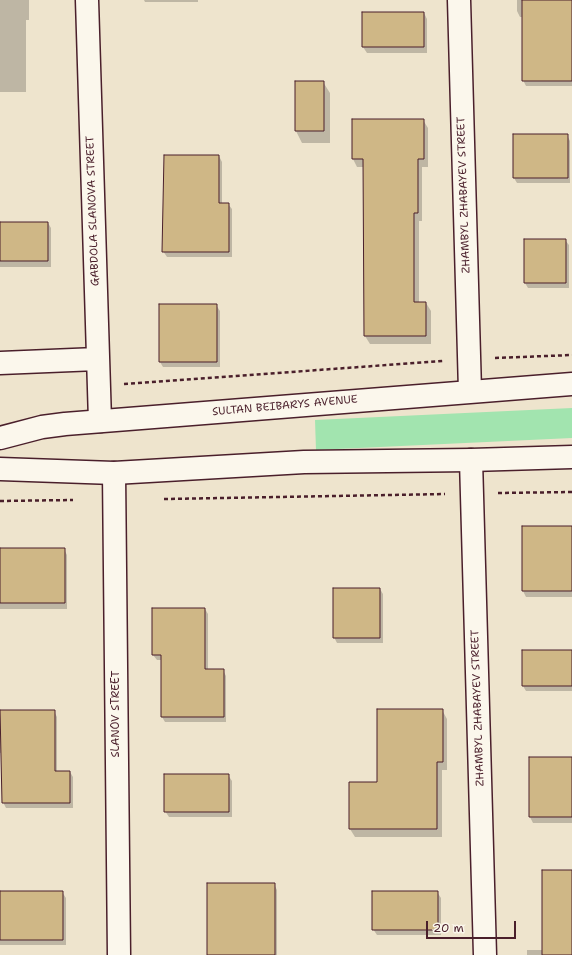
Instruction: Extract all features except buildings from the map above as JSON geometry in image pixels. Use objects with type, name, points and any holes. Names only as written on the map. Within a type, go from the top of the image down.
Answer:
[{"type":"street","name":"GABDOLA SLANOVA STREET","points":[[87,0],[100,421]]},
{"type":"street","name":"ZHAMBYL ZHABAYEV STREET","points":[[458,0],[470,391]]},
{"type":"street","points":[[0,363],[97,359]]},
{"type":"street","name":"SULTAN BEIBARYS AVENUE","points":[[0,438],[42,427],[100,421],[572,384]]},
{"type":"street","points":[[0,470],[114,474],[304,462],[471,460],[572,456]]},
{"type":"street","name":"ZHAMBYL ZHABAYEV STREET","points":[[471,460],[485,955]]},
{"type":"street","name":"SLANOV STREET","points":[[114,474],[119,955]]},
{"type":"path","points":[[100,386],[469,359],[572,354]]},
{"type":"path","points":[[162,499],[572,492]]},
{"type":"path","points":[[0,501],[115,500]]},
{"type":"green space","points":[[572,408],[572,438],[316,450],[315,420]]}]
